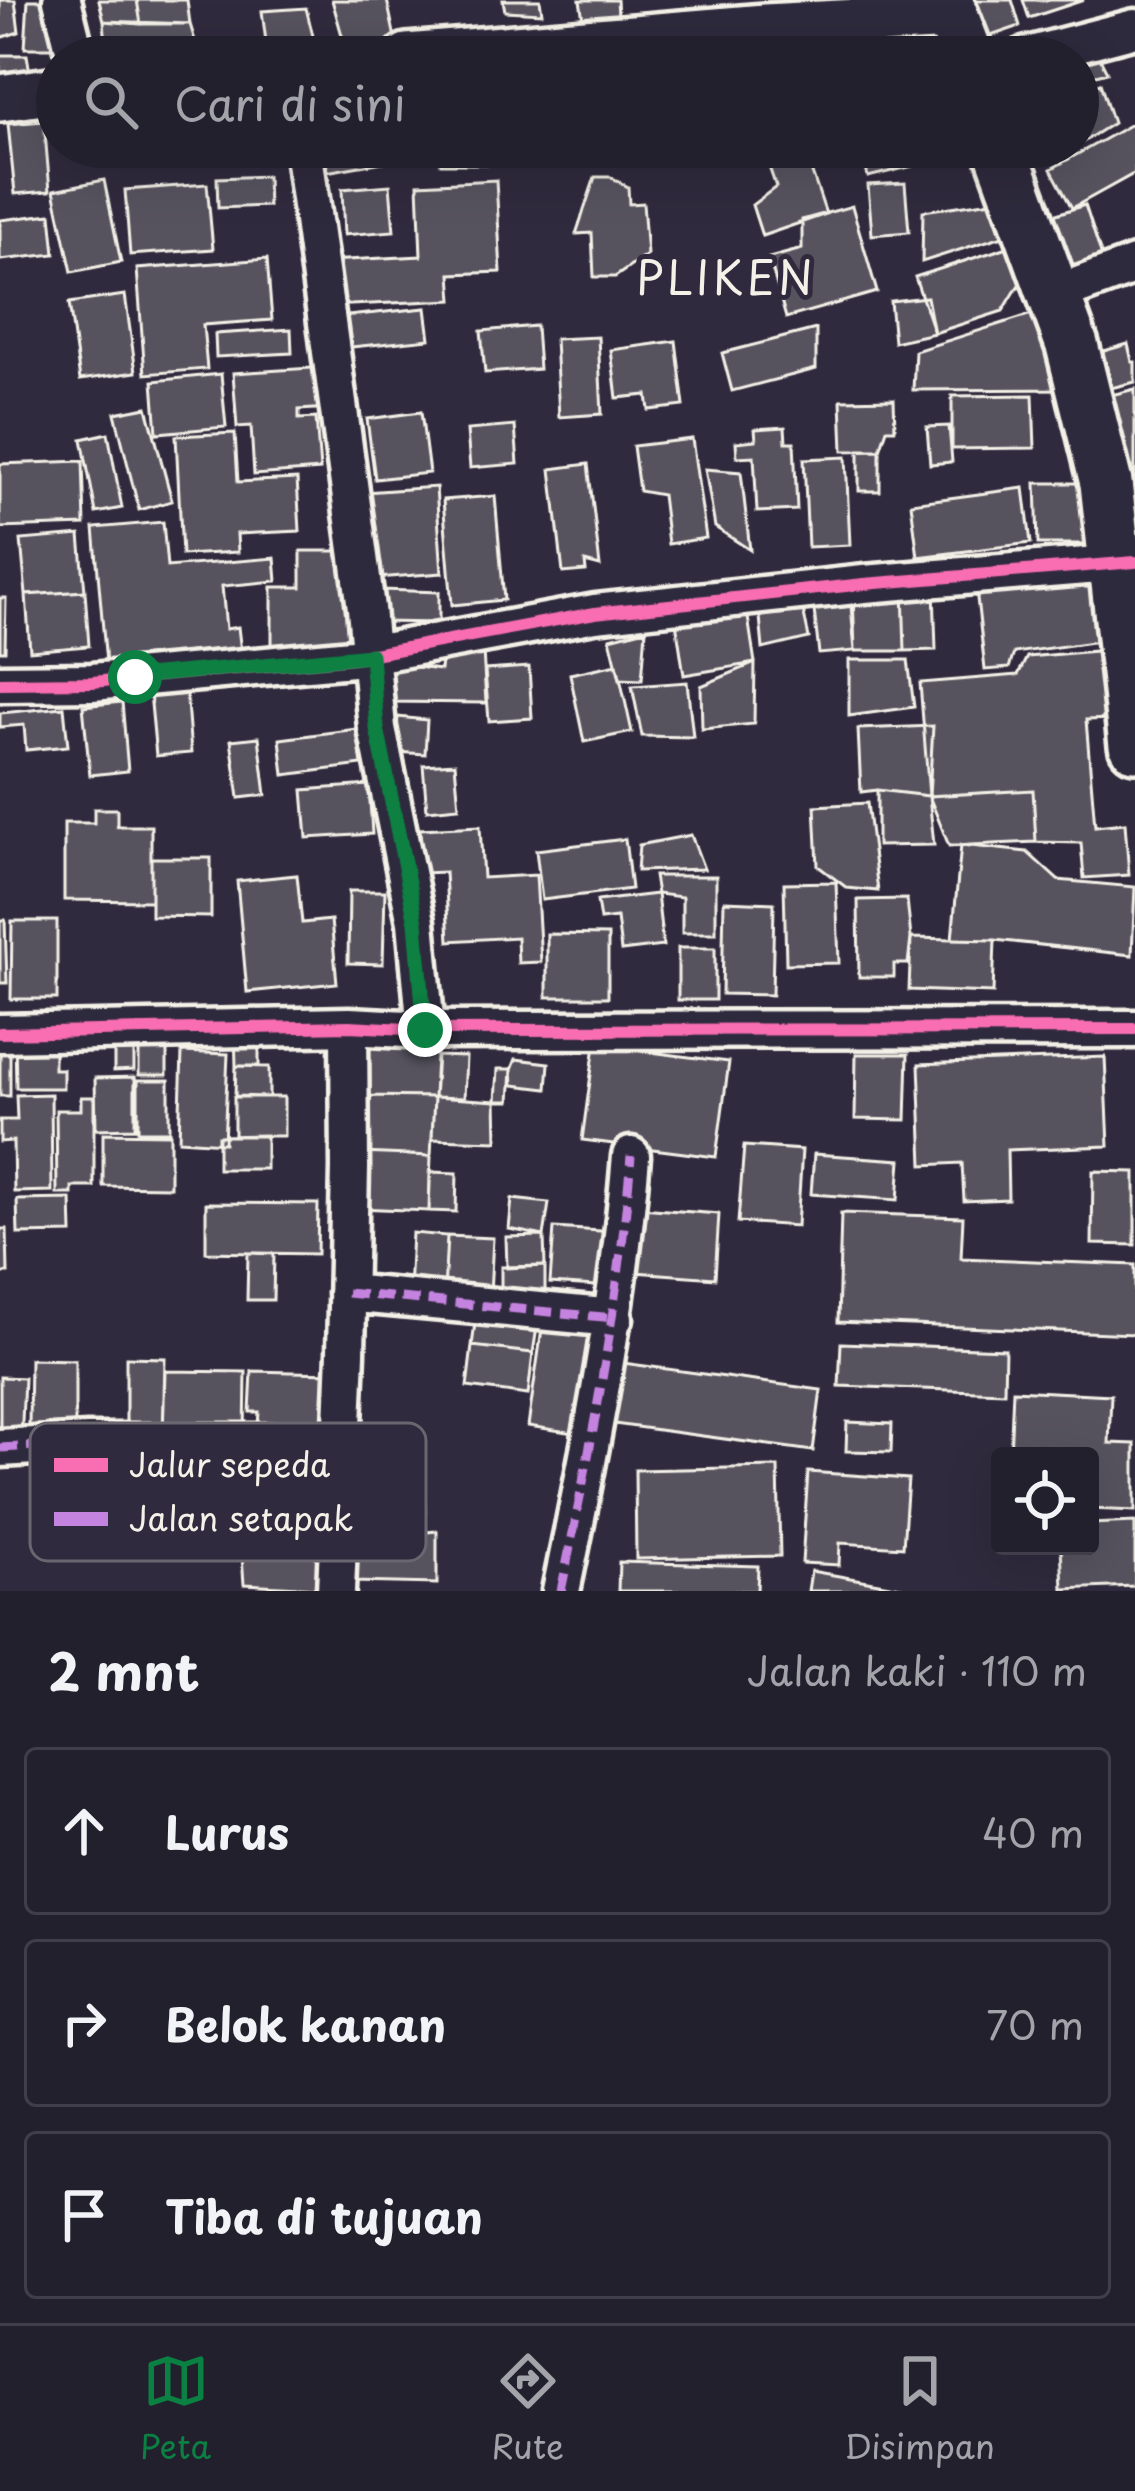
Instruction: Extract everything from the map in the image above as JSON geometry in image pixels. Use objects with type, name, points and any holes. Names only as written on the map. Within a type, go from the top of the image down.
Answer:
[{"type":"main road","points":[[1008,168],[1072,345],[1124,563],[1135,745]]},
{"type":"street","points":[[62,0],[71,36]]},
{"type":"street","points":[[658,36],[765,27],[956,25]]},
{"type":"street","points":[[1099,37],[1135,28]]},
{"type":"street","points":[[0,98],[36,94]]},
{"type":"street","points":[[306,168],[377,728],[416,922],[425,1030]]},
{"type":"street","points":[[1054,295],[1135,265]]},
{"type":"street","points":[[0,683],[92,682],[371,655],[596,613],[863,584],[1124,563]]},
{"type":"street","points":[[343,1423],[349,1026]]},
{"type":"street","points":[[0,1033],[349,1026],[425,1030],[1135,1029]]},
{"type":"street","points":[[561,1591],[614,1318],[631,1156]]},
{"type":"street","points":[[347,1293],[614,1318]]},
{"type":"street","points":[[0,1448],[30,1447]]},
{"type":"street","points":[[335,1591],[336,1561]]},
{"type":"building","points":[[0,0],[15,0],[19,32],[0,38]]},
{"type":"building","points":[[28,0],[58,0],[59,36],[36,36],[36,48],[25,48]]},
{"type":"building","points":[[99,0],[137,0],[141,24],[104,21]]},
{"type":"building","points":[[137,0],[187,0],[190,24],[141,24]]},
{"type":"building","points":[[332,0],[387,0],[395,36],[342,36]]},
{"type":"building","points":[[503,0],[540,0],[542,13],[505,11]]},
{"type":"building","points":[[580,0],[617,0],[618,15],[583,19]]},
{"type":"building","points":[[969,0],[1012,0],[1020,26],[981,36]]},
{"type":"building","points":[[1023,0],[1084,0],[1029,18]]},
{"type":"building","points":[[306,8],[313,36],[265,36],[262,11]]},
{"type":"building","points":[[104,21],[190,24],[194,36],[105,36]]},
{"type":"building","points":[[1084,27],[1089,36],[1058,36]]},
{"type":"building","points":[[0,55],[27,55],[32,85],[0,85]]},
{"type":"building","points":[[1099,83],[1113,123],[1099,132]]},
{"type":"building","points":[[36,122],[36,168],[48,168],[50,191],[15,194],[8,124]]},
{"type":"building","points":[[1135,122],[1135,173],[1072,208],[1051,169],[1099,168],[1099,142]]},
{"type":"building","points":[[769,168],[810,168],[826,214],[762,236],[752,205],[776,187]]},
{"type":"building","points":[[866,168],[905,168],[868,177]]},
{"type":"building","points":[[267,176],[268,206],[218,208],[217,178]]},
{"type":"building","points":[[595,177],[611,177],[628,187],[629,204],[643,203],[647,255],[615,277],[594,277],[592,233],[576,234]]},
{"type":"building","points":[[104,180],[121,262],[72,272],[54,190]]},
{"type":"building","points":[[496,180],[501,272],[451,274],[453,300],[331,306],[328,261],[421,256],[418,184]]},
{"type":"building","points":[[905,183],[909,232],[872,235],[868,185]]},
{"type":"building","points":[[207,184],[213,249],[130,255],[125,190]]},
{"type":"building","points":[[390,185],[394,231],[344,235],[342,189]]},
{"type":"building","points":[[999,200],[1006,235],[922,262],[923,211]]},
{"type":"building","points":[[1085,205],[1104,263],[1066,275],[1047,217]]},
{"type":"building","points":[[852,206],[877,292],[786,318],[769,258],[802,249],[802,220]]},
{"type":"building","points":[[51,214],[55,254],[0,260],[0,220]]},
{"type":"building","points":[[1011,246],[1022,280],[1003,311],[934,333],[915,277]]},
{"type":"building","points":[[267,259],[272,320],[203,325],[207,369],[145,374],[137,269]]},
{"type":"building","points":[[125,295],[136,372],[80,380],[69,303]]},
{"type":"building","points":[[927,297],[934,333],[894,342],[890,301]]},
{"type":"building","points":[[426,308],[430,339],[341,348],[337,317]]},
{"type":"building","points":[[1038,312],[1067,389],[913,390],[915,351]]},
{"type":"building","points":[[536,326],[539,369],[485,373],[481,331]]},
{"type":"building","points":[[291,329],[292,353],[216,357],[215,334]]},
{"type":"building","points":[[816,329],[816,369],[732,391],[722,353]]},
{"type":"building","points":[[598,337],[602,414],[559,417],[555,339]]},
{"type":"building","points":[[676,341],[684,406],[649,410],[647,395],[617,398],[611,350]]},
{"type":"building","points":[[1128,344],[1135,362],[1135,382],[1107,389],[1097,353]]},
{"type":"building","points":[[327,367],[330,408],[299,410],[299,419],[316,418],[320,470],[254,475],[251,426],[237,427],[233,373]]},
{"type":"building","points":[[221,374],[226,427],[157,433],[153,381]]},
{"type":"building","points":[[1135,389],[1135,499],[1129,500],[1103,397]]},
{"type":"building","points":[[1033,395],[1035,448],[952,449],[952,396]]},
{"type":"building","points":[[894,399],[895,429],[887,429],[880,450],[843,451],[841,400]]},
{"type":"building","points":[[147,407],[172,501],[139,510],[115,413]]},
{"type":"building","points":[[421,412],[429,473],[375,479],[367,419]]},
{"type":"building","points":[[515,426],[518,464],[470,468],[467,430]]},
{"type":"building","points":[[949,426],[952,462],[930,464],[927,427]]},
{"type":"building","points":[[785,427],[786,442],[794,442],[797,510],[757,512],[754,456],[737,457],[736,442],[756,440],[755,429]]},
{"type":"building","points":[[108,433],[122,508],[96,513],[82,439]]},
{"type":"building","points":[[235,433],[238,482],[297,479],[300,531],[237,534],[238,552],[182,555],[176,436]]},
{"type":"building","points":[[692,439],[706,538],[668,544],[662,495],[639,491],[633,446]]},
{"type":"building","points":[[859,450],[880,450],[880,491],[859,491]]},
{"type":"building","points":[[846,457],[850,545],[808,547],[804,459]]},
{"type":"building","points":[[83,461],[85,525],[0,528],[0,464]]},
{"type":"building","points":[[588,464],[600,566],[585,562],[586,571],[563,573],[551,469]]},
{"type":"building","points":[[705,469],[741,472],[750,550],[715,527]]},
{"type":"building","points":[[1036,483],[1086,483],[1088,544],[1038,544]]},
{"type":"building","points":[[436,487],[442,573],[377,578],[365,492]]},
{"type":"building","points":[[1024,488],[1031,543],[918,557],[911,503]]},
{"type":"building","points":[[495,496],[504,600],[452,605],[443,500]]},
{"type":"building","points":[[163,522],[167,567],[275,558],[277,581],[222,586],[226,629],[238,627],[241,652],[106,663],[94,528]]},
{"type":"building","points":[[80,535],[85,591],[26,595],[21,540]]},
{"type":"building","points":[[301,551],[353,551],[352,655],[272,655],[272,587],[301,587]]},
{"type":"building","points":[[1103,578],[1107,640],[1014,653],[1009,668],[985,670],[976,589]]},
{"type":"building","points":[[934,589],[936,650],[905,651],[903,590]]},
{"type":"building","points":[[381,590],[439,592],[439,623],[381,622]]},
{"type":"building","points":[[903,590],[905,651],[855,651],[853,593]]},
{"type":"building","points":[[85,591],[89,646],[30,651],[26,595]]},
{"type":"building","points":[[0,598],[6,598],[5,651],[0,651]]},
{"type":"building","points":[[801,600],[809,638],[763,649],[759,606]]},
{"type":"building","points":[[746,604],[755,663],[684,675],[675,615]]},
{"type":"building","points":[[851,606],[855,651],[819,654],[814,610]]},
{"type":"building","points":[[646,629],[642,680],[620,679],[610,638]]},
{"type":"building","points":[[442,648],[483,650],[486,703],[390,702],[393,664],[440,670]]},
{"type":"building","points":[[1107,650],[1113,719],[1086,720],[1095,826],[1125,823],[1129,875],[1084,878],[1081,843],[1036,842],[1033,790],[929,796],[920,683],[1018,675],[1027,657]]},
{"type":"building","points":[[849,660],[908,660],[914,707],[849,716]]},
{"type":"building","points":[[755,663],[754,724],[702,729],[701,686]]},
{"type":"building","points":[[617,664],[632,732],[584,742],[570,674]]},
{"type":"building","points":[[529,667],[532,718],[489,721],[485,670]]},
{"type":"building","points":[[687,682],[693,737],[642,736],[632,686]]},
{"type":"building","points":[[186,690],[191,753],[156,756],[150,693]]},
{"type":"building","points":[[122,702],[128,771],[90,775],[83,706]]},
{"type":"building","points":[[64,707],[68,746],[26,750],[24,725],[0,727],[0,713]]},
{"type":"building","points":[[398,717],[427,720],[425,754],[395,752]]},
{"type":"building","points":[[933,726],[929,796],[861,792],[858,729]]},
{"type":"building","points":[[357,729],[362,765],[284,775],[280,739]]},
{"type":"building","points":[[259,737],[266,795],[239,798],[231,740]]},
{"type":"building","points":[[455,763],[459,807],[427,810],[423,765]]},
{"type":"building","points":[[369,785],[372,834],[307,838],[303,790]]},
{"type":"building","points":[[877,790],[929,796],[934,845],[877,846]]},
{"type":"building","points":[[1033,790],[1036,842],[949,846],[929,796]]},
{"type":"building","points":[[867,803],[878,891],[847,888],[818,866],[815,806]]},
{"type":"building","points":[[94,809],[117,809],[117,826],[151,826],[151,901],[64,900],[64,823],[94,823]]},
{"type":"building","points":[[480,826],[483,878],[536,875],[541,962],[518,963],[517,937],[449,941],[445,872],[422,873],[420,829]]},
{"type":"building","points":[[691,835],[704,869],[637,871],[639,845]]},
{"type":"building","points":[[625,839],[631,889],[542,900],[536,850]]},
{"type":"building","points":[[961,845],[1027,852],[1058,880],[1135,887],[1132,955],[952,939]]},
{"type":"building","points":[[151,858],[211,858],[211,917],[151,916]]},
{"type":"building","points":[[297,875],[302,923],[331,920],[337,983],[247,992],[237,881]]},
{"type":"building","points":[[654,876],[716,876],[716,933],[682,933],[682,897],[657,894]]},
{"type":"building","points":[[836,882],[839,963],[786,964],[784,883]]},
{"type":"building","points":[[349,891],[385,891],[383,964],[348,963]]},
{"type":"building","points":[[657,894],[663,946],[621,951],[617,918],[600,920],[597,901]]},
{"type":"building","points":[[907,899],[908,964],[894,964],[894,977],[859,977],[858,900]]},
{"type":"building","points":[[724,901],[774,903],[772,995],[722,994]]},
{"type":"building","points":[[0,920],[5,920],[7,983],[0,983]]},
{"type":"building","points":[[12,921],[57,921],[57,999],[11,999]]},
{"type":"building","points":[[547,934],[608,935],[608,997],[547,997]]},
{"type":"building","points":[[911,938],[995,940],[993,993],[909,990]]},
{"type":"building","points":[[678,948],[715,948],[715,1000],[678,1000]]},
{"type":"building","points":[[235,1032],[259,1033],[259,1066],[236,1066]]},
{"type":"building","points":[[114,1037],[134,1037],[134,1070],[114,1071]]},
{"type":"building","points":[[15,1039],[66,1039],[66,1051],[54,1051],[54,1069],[63,1069],[63,1088],[16,1088]]},
{"type":"building","points":[[139,1039],[167,1039],[167,1075],[139,1075]]},
{"type":"building","points":[[362,1042],[438,1042],[434,1097],[362,1096]]},
{"type":"building","points":[[595,1045],[729,1062],[716,1157],[582,1140]]},
{"type":"building","points":[[0,1046],[10,1046],[10,1096],[0,1096]]},
{"type":"building","points":[[182,1052],[228,1054],[224,1143],[179,1140]]},
{"type":"building","points":[[856,1054],[908,1054],[906,1120],[855,1119]]},
{"type":"building","points":[[436,1056],[466,1057],[464,1098],[434,1097]]},
{"type":"building","points":[[1105,1057],[1109,1146],[1007,1150],[1008,1199],[964,1201],[962,1163],[923,1165],[919,1064]]},
{"type":"building","points":[[516,1059],[549,1063],[547,1089],[513,1085]]},
{"type":"building","points":[[236,1066],[269,1067],[269,1097],[235,1096]]},
{"type":"building","points":[[498,1069],[512,1069],[510,1101],[496,1101]]},
{"type":"building","points":[[135,1077],[135,1128],[96,1129],[95,1078]]},
{"type":"building","points":[[138,1080],[169,1080],[169,1131],[138,1131]]},
{"type":"building","points":[[51,1094],[52,1191],[14,1192],[13,1141],[0,1142],[0,1120],[17,1120],[16,1095]]},
{"type":"building","points":[[362,1096],[434,1097],[431,1156],[361,1153]]},
{"type":"building","points":[[81,1097],[94,1097],[94,1187],[72,1187],[72,1194],[57,1194],[56,1110],[81,1110]]},
{"type":"building","points":[[234,1097],[284,1097],[284,1136],[234,1136]]},
{"type":"building","points":[[434,1097],[496,1101],[497,1141],[432,1139]]},
{"type":"building","points":[[103,1133],[170,1134],[170,1187],[103,1186]]},
{"type":"building","points":[[266,1135],[266,1169],[218,1169],[218,1136]]},
{"type":"building","points":[[744,1146],[802,1150],[797,1226],[738,1222]]},
{"type":"building","points":[[361,1153],[431,1156],[429,1211],[358,1208]]},
{"type":"building","points":[[814,1154],[901,1160],[898,1200],[811,1194]]},
{"type":"building","points":[[1093,1171],[1135,1172],[1135,1245],[1092,1244]]},
{"type":"building","points":[[430,1172],[457,1173],[456,1212],[429,1211]]},
{"type":"building","points":[[71,1199],[72,1233],[18,1234],[17,1200]]},
{"type":"building","points":[[512,1199],[549,1203],[544,1236],[509,1229]]},
{"type":"building","points":[[206,1203],[318,1204],[317,1254],[206,1252]]},
{"type":"building","points":[[640,1208],[719,1214],[715,1278],[635,1272]]},
{"type":"building","points":[[841,1213],[963,1217],[961,1258],[1135,1265],[1135,1334],[838,1322]]},
{"type":"building","points":[[554,1228],[615,1232],[611,1287],[550,1283]]},
{"type":"building","points":[[0,1229],[7,1229],[8,1273],[0,1273]]},
{"type":"building","points":[[412,1233],[447,1236],[444,1292],[409,1291]]},
{"type":"building","points":[[447,1236],[493,1238],[490,1294],[444,1292]]},
{"type":"building","points":[[544,1236],[545,1266],[507,1268],[506,1237]]},
{"type":"building","points":[[248,1253],[274,1254],[273,1300],[247,1300]]},
{"type":"building","points":[[545,1266],[545,1295],[501,1296],[501,1267]]},
{"type":"building","points":[[476,1315],[538,1321],[533,1353],[472,1346]]},
{"type":"building","points":[[544,1315],[604,1323],[588,1435],[528,1426]]},
{"type":"building","points":[[841,1343],[1005,1349],[1004,1392],[839,1386]]},
{"type":"building","points":[[472,1346],[533,1353],[528,1395],[467,1387]]},
{"type":"building","points":[[126,1357],[165,1358],[163,1423],[126,1423]]},
{"type":"building","points":[[30,1359],[75,1360],[75,1423],[30,1423],[29,1427]]},
{"type":"building","points":[[623,1363],[821,1390],[813,1451],[614,1424]]},
{"type":"building","points":[[165,1371],[246,1372],[245,1423],[163,1423]]},
{"type":"building","points":[[252,1371],[331,1373],[329,1423],[258,1423],[259,1412],[250,1412]]},
{"type":"building","points":[[0,1377],[24,1378],[21,1444],[0,1443]]},
{"type":"building","points":[[1013,1390],[1111,1395],[1109,1443],[1135,1444],[1135,1511],[1099,1509],[1099,1447],[1010,1447]]},
{"type":"building","points":[[847,1422],[892,1424],[891,1452],[846,1451]]},
{"type":"building","points":[[778,1467],[780,1556],[636,1559],[635,1470]]},
{"type":"building","points":[[808,1472],[908,1479],[903,1547],[840,1543],[839,1565],[802,1563]]},
{"type":"building","points":[[1135,1522],[1135,1586],[1063,1589],[1061,1555],[1099,1555],[1099,1524]]},
{"type":"building","points":[[437,1531],[437,1584],[352,1582],[350,1561],[426,1561],[426,1532]]},
{"type":"building","points":[[242,1561],[319,1561],[318,1588],[244,1584]]},
{"type":"building","points":[[619,1562],[758,1566],[757,1591],[618,1591]]},
{"type":"building","points":[[811,1571],[918,1590],[918,1591],[808,1591]]},
{"type":"marked path","points":[[561,1591],[603,1375],[631,1156]]},
{"type":"marked path","points":[[347,1293],[614,1318]]},
{"type":"marked path","points":[[0,1448],[30,1446]]},
{"type":"cycle path","points":[[0,683],[92,682],[352,658],[595,613],[1135,562]]},
{"type":"cycle path","points":[[0,1033],[349,1026],[426,1030],[1135,1029]]},
{"type":"district","name":"PLIKEN","points":[[726,279]]},
{"type":"route","points":[[135,677],[371,655],[377,728],[416,922],[425,1030]]}]
